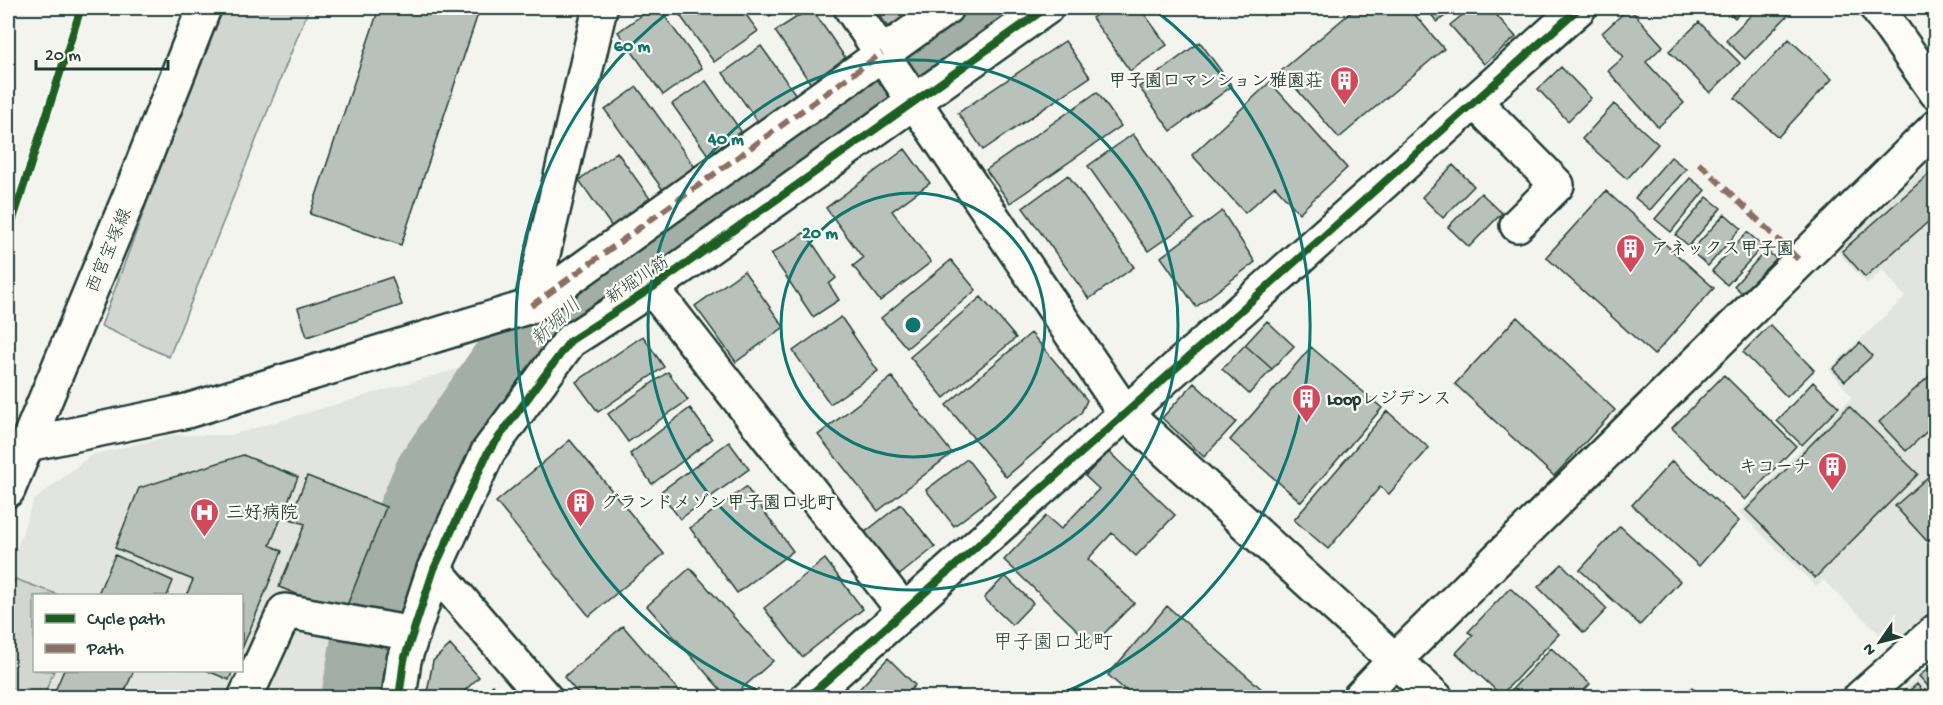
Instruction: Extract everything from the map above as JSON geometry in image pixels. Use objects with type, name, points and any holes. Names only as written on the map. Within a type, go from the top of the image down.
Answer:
[{"type":"street","name":"西宮宝塚線","points":[[8,490],[129,198],[204,8]]},
{"type":"street","points":[[531,306],[600,8]]},
{"type":"street","points":[[851,8],[1125,413],[1437,698]]},
{"type":"street","points":[[28,444],[187,411],[531,306],[897,76],[946,8]]},
{"type":"street","name":"新堀川筋","points":[[399,698],[404,660],[384,629],[434,569],[488,452],[570,341],[652,288],[897,76],[1046,8]]},
{"type":"street","points":[[807,698],[1579,8]]},
{"type":"street","points":[[1877,8],[1935,92]]},
{"type":"street","points":[[1474,101],[1557,185],[1517,225]]},
{"type":"street","points":[[1359,698],[1935,127]]},
{"type":"street","points":[[652,288],[904,611]]},
{"type":"street","points":[[531,306],[570,341]]},
{"type":"street","points":[[434,569],[545,698]]},
{"type":"street","points":[[245,698],[285,611],[384,629]]},
{"type":"street","points":[[1860,698],[1935,631]]},
{"type":"shaded area","points":[[220,8],[309,8],[169,357],[101,326]]},
{"type":"shaded area","points":[[1931,161],[1935,161],[1935,607],[1890,644],[1823,580],[1817,587],[1739,512],[1852,397],[1829,369],[1905,297],[1883,270],[1867,284],[1837,251]]},
{"type":"shaded area","name":"三好病院","points":[[488,360],[421,459],[363,604],[349,697],[8,698],[8,574],[33,501],[91,455],[174,435],[231,435]]},
{"type":"shaded area","points":[[15,579],[56,594],[33,594],[33,672],[54,672],[43,697],[8,697],[8,602]]},
{"type":"shaded area","points":[[1935,662],[1935,697],[1895,697]]},
{"type":"building","points":[[379,8],[480,8],[401,245],[310,214]]},
{"type":"building","points":[[652,8],[659,8],[702,68],[663,95],[618,32]]},
{"type":"building","points":[[680,8],[741,8],[758,31],[714,62],[676,10]]},
{"type":"building","points":[[764,8],[781,8],[770,16]]},
{"type":"building","points":[[811,8],[849,63],[813,87],[775,31]]},
{"type":"building","points":[[875,8],[923,8],[890,30]]},
{"type":"building","points":[[1106,8],[1140,8],[1167,45],[1130,71],[1092,18]]},
{"type":"building","points":[[1258,8],[1276,8],[1264,16]]},
{"type":"building","name":"甲子園口マンション雅園荘","points":[[1356,8],[1409,8],[1444,49],[1339,138],[1281,71]]},
{"type":"building","points":[[1426,8],[1456,8],[1437,22]]},
{"type":"building","points":[[1471,8],[1490,8],[1516,37],[1484,64],[1450,25]]},
{"type":"building","points":[[1629,8],[1663,46],[1646,62],[1684,103],[1658,127],[1608,71],[1624,57],[1602,33]]},
{"type":"building","points":[[1724,8],[1744,8],[1735,18]]},
{"type":"building","points":[[1758,8],[1795,8],[1745,59],[1726,40]]},
{"type":"building","points":[[1699,22],[1740,63],[1710,93],[1669,51]]},
{"type":"building","points":[[1789,39],[1832,79],[1778,137],[1735,98]]},
{"type":"building","points":[[1065,41],[1090,77],[983,150],[958,113]]},
{"type":"building","points":[[1200,42],[1232,86],[1171,131],[1139,87]]},
{"type":"building","points":[[761,46],[796,95],[758,122],[723,73]]},
{"type":"building","points":[[1561,67],[1591,98],[1568,121],[1538,89]]},
{"type":"building","points":[[706,81],[741,131],[708,155],[672,104]]},
{"type":"building","points":[[1270,82],[1347,168],[1299,213],[1275,186],[1245,213],[1192,155]]},
{"type":"building","points":[[637,87],[695,167],[663,190],[605,110]]},
{"type":"building","points":[[1097,92],[1121,126],[1010,203],[986,170]]},
{"type":"building","points":[[1614,104],[1658,144],[1627,179],[1582,139]]},
{"type":"building","points":[[1133,134],[1194,219],[1148,251],[1088,166]]},
{"type":"building","points":[[905,149],[930,183],[892,211],[931,262],[880,301],[853,266],[863,258],[826,208]]},
{"type":"building","points":[[617,152],[651,200],[612,227],[579,180]]},
{"type":"building","points":[[1671,157],[1686,169],[1650,210],[1635,198]]},
{"type":"building","points":[[1453,165],[1474,186],[1443,218],[1422,197]]},
{"type":"building","points":[[1929,174],[1936,181],[1936,215],[1865,277],[1842,251]]},
{"type":"building","points":[[1068,175],[1134,267],[1089,299],[1023,208]]},
{"type":"building","points":[[1690,178],[1705,190],[1671,232],[1655,219]]},
{"type":"building","name":"アネックス甲子園","points":[[1606,191],[1714,288],[1654,355],[1546,257]]},
{"type":"building","points":[[1481,193],[1502,213],[1469,247],[1448,227]]},
{"type":"building","points":[[1707,197],[1721,208],[1689,246],[1676,235]]},
{"type":"building","points":[[1222,211],[1255,262],[1196,307],[1161,257]]},
{"type":"building","points":[[1725,214],[1741,228],[1708,266],[1691,251]]},
{"type":"building","points":[[805,232],[836,278],[829,284],[839,300],[813,317],[771,254]]},
{"type":"building","points":[[1747,232],[1763,246],[1727,285],[1712,271]]},
{"type":"building","points":[[1766,250],[1781,263],[1749,299],[1734,286]]},
{"type":"building","points":[[951,260],[976,290],[907,348],[881,318]]},
{"type":"building","points":[[744,271],[784,327],[736,362],[695,306]]},
{"type":"building","points":[[392,277],[402,305],[307,337],[298,308]]},
{"type":"building","points":[[981,297],[1016,338],[944,398],[910,357]]},
{"type":"building","points":[[841,317],[878,371],[830,404],[793,351]]},
{"type":"building","points":[[1517,317],[1615,410],[1554,476],[1455,384]]},
{"type":"building","points":[[1267,321],[1294,346],[1272,369],[1245,345]]},
{"type":"building","points":[[1770,325],[1814,370],[1787,397],[1743,352]]},
{"type":"building","points":[[1031,333],[1087,400],[1081,413],[1006,477],[946,405]]},
{"type":"building","points":[[643,336],[664,367],[598,412],[576,382]]},
{"type":"building","points":[[1860,343],[1872,356],[1845,381],[1833,369]]},
{"type":"building","points":[[1245,345],[1272,369],[1249,394],[1222,369]]},
{"type":"building","name":"Loopレジデンス","points":[[1311,347],[1382,408],[1301,502],[1230,440]]},
{"type":"building","points":[[1936,370],[1936,423],[1906,451],[1879,422]]},
{"type":"building","points":[[668,372],[688,400],[628,442],[608,414]]},
{"type":"building","points":[[1724,375],[1796,446],[1745,500],[1672,428]]},
{"type":"building","points":[[892,377],[952,453],[878,511],[818,435]]},
{"type":"building","points":[[1813,382],[1839,407],[1802,445],[1777,421]]},
{"type":"building","points":[[1194,383],[1236,422],[1204,457],[1162,418]]},
{"type":"building","name":"キコーナ","points":[[1849,406],[1918,474],[1815,578],[1746,510]]},
{"type":"building","points":[[690,408],[712,439],[652,484],[630,454]]},
{"type":"building","points":[[1387,411],[1429,448],[1389,494],[1380,487],[1328,549],[1294,520]]},
{"type":"building","name":"グランドメゾン甲子園口北町","points":[[570,440],[664,554],[589,616],[496,502]]},
{"type":"building","points":[[729,442],[749,469],[680,519],[660,492]]},
{"type":"building","points":[[1109,452],[1175,515],[1136,556],[1112,533],[1088,559],[1134,603],[1093,645],[1004,560],[1046,516],[1061,529],[1099,489],[1085,476]]},
{"type":"building","points":[[243,455],[298,477],[270,545],[282,551],[243,647],[243,594],[187,594],[193,580],[115,548],[139,488]]},
{"type":"building","points":[[967,459],[995,495],[954,526],[926,490]]},
{"type":"building","points":[[1672,461],[1739,521],[1699,566],[1632,505]]},
{"type":"building","points":[[1936,470],[1936,551],[1895,506]]},
{"type":"building","points":[[307,476],[386,507],[344,613],[279,587],[305,524],[290,519]]},
{"type":"building","points":[[746,487],[793,551],[737,593],[690,528]]},
{"type":"building","points":[[901,504],[935,547],[897,577],[864,533]]},
{"type":"building","points":[[1620,526],[1680,581],[1640,625],[1580,570]]},
{"type":"building","points":[[115,555],[173,581],[168,594],[98,594]]},
{"type":"building","points":[[825,559],[863,609],[802,657],[764,608]]},
{"type":"building","points":[[1562,564],[1607,609],[1584,633],[1538,587]]},
{"type":"building","points":[[690,568],[773,661],[731,698],[728,698],[647,606]]},
{"type":"building","points":[[1005,576],[1033,603],[1012,625],[984,598]]},
{"type":"building","points":[[1510,588],[1559,634],[1501,695],[1456,653],[1473,635],[1468,632]]},
{"type":"building","points":[[1167,606],[1272,698],[1134,698],[1108,675]]},
{"type":"building","points":[[623,626],[685,698],[582,698],[564,677]]},
{"type":"building","points":[[450,645],[479,677],[457,698],[426,698],[433,661]]},
{"type":"building","points":[[1551,648],[1590,684],[1577,698],[1504,698]]},
{"type":"building","points":[[888,658],[915,685],[903,698],[851,698]]},
{"type":"building","points":[[1936,662],[1936,695],[1919,676]]},
{"type":"building","points":[[63,672],[133,672],[122,698],[52,698]]},
{"type":"building","points":[[211,672],[232,672],[229,680]]},
{"type":"building","points":[[1917,684],[1928,698],[1901,698]]},
{"type":"building","points":[[493,685],[503,698],[478,698]]},
{"type":"building","points":[[1692,687],[1702,698],[1681,698]]},
{"type":"waterway","name":"新堀川","points":[[361,698],[376,612],[434,476],[507,369],[564,307],[993,8]]},
{"type":"marked path","points":[[531,306],[882,53]]},
{"type":"marked path","points":[[1699,163],[1800,261]]},
{"type":"cycle path","points":[[8,235],[81,8]]},
{"type":"cycle path","points":[[399,698],[404,660],[434,569],[488,452],[570,341],[652,288],[1046,8]]},
{"type":"cycle path","points":[[807,698],[1579,8]]},
{"type":"place","name":"甲子園口マンション雅園荘","points":[[1344,106]]},
{"type":"place","name":"アネックス甲子園","points":[[1630,274]]},
{"type":"place","name":"Loopレジデンス","points":[[1306,424]]},
{"type":"place","name":"キコーナ","points":[[1832,492]]},
{"type":"place","name":"グランドメゾン甲子園口北町","points":[[580,528]]},
{"type":"place","name":"三好病院","points":[[205,538]]},
{"type":"district","name":"甲子園口北町","points":[[1053,641]]}]
